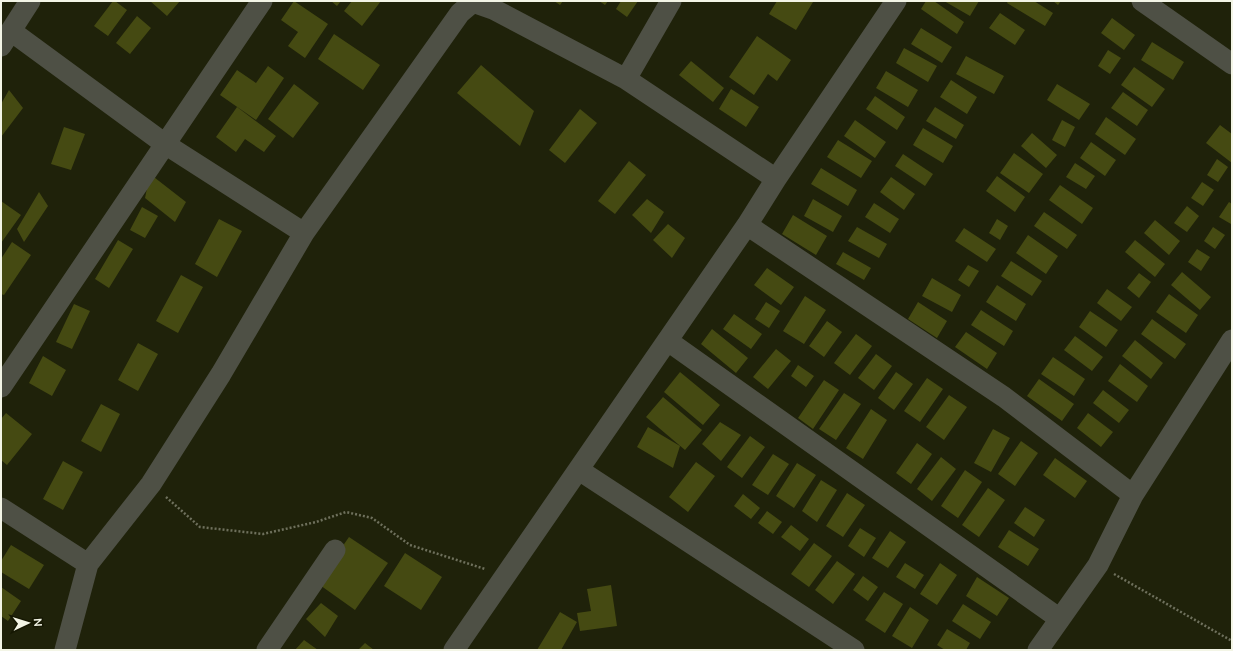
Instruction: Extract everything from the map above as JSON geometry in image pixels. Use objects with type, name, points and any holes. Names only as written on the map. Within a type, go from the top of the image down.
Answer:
[{"type":"street","points":[[30,1],[6,39],[165,144],[304,233]]},
{"type":"street","points":[[1,388],[262,1]]},
{"type":"street","points":[[626,79],[671,1]]},
{"type":"street","points":[[454,650],[747,226],[776,179],[896,1]]},
{"type":"street","points":[[1142,1],[1232,64]]},
{"type":"street","points":[[65,650],[88,564],[151,484],[220,374],[304,233],[460,13],[473,2],[493,9],[626,79],[776,179]]},
{"type":"street","points":[[747,226],[1004,397],[1133,495]]},
{"type":"street","points":[[1038,650],[1098,565],[1133,495],[1232,340]]},
{"type":"street","points":[[668,341],[1060,619]]},
{"type":"street","points":[[579,470],[854,650]]},
{"type":"street","points":[[1,508],[88,564]]},
{"type":"street","points":[[267,650],[335,550]]},
{"type":"path","points":[[1098,565],[1232,641]]},
{"type":"building","points":[[113,1],[127,10],[108,36],[94,26]]},
{"type":"building","points":[[150,1],[180,1],[167,16]]},
{"type":"building","points":[[294,1],[328,24],[305,58],[288,46],[298,32],[281,20]]},
{"type":"building","points":[[331,1],[341,1],[337,6]]},
{"type":"building","points":[[352,1],[381,1],[362,26],[344,11]]},
{"type":"building","points":[[554,1],[563,1],[560,5]]},
{"type":"building","points":[[599,1],[608,1],[605,5]]},
{"type":"building","points":[[621,1],[638,1],[627,17],[616,9]]},
{"type":"building","points":[[777,1],[813,2],[796,30],[769,14]]},
{"type":"building","points":[[926,1],[934,1],[964,22],[957,34],[921,9]]},
{"type":"building","points":[[944,1],[979,1],[970,16]]},
{"type":"building","points":[[1008,1],[1034,1],[1053,13],[1045,26],[1007,3]]},
{"type":"building","points":[[1053,1],[1061,1],[1058,5]]},
{"type":"building","points":[[1000,13],[1025,30],[1015,45],[989,28]]},
{"type":"building","points":[[137,16],[151,28],[130,54],[116,43]]},
{"type":"building","points":[[1112,18],[1135,35],[1124,50],[1101,33]]},
{"type":"building","points":[[921,28],[952,47],[942,63],[911,44]]},
{"type":"building","points":[[334,34],[380,65],[363,90],[318,59]]},
{"type":"building","points":[[757,36],[791,60],[777,81],[768,74],[754,95],[729,77]]},
{"type":"building","points":[[1152,42],[1184,62],[1173,80],[1141,60]]},
{"type":"building","points":[[904,48],[937,66],[928,82],[896,63]]},
{"type":"building","points":[[1108,50],[1121,58],[1110,74],[1098,66]]},
{"type":"building","points":[[966,56],[1004,76],[994,94],[956,74]]},
{"type":"building","points":[[691,61],[724,88],[713,102],[679,75]]},
{"type":"building","points":[[481,65],[534,111],[520,146],[457,93]]},
{"type":"building","points":[[268,66],[284,78],[256,120],[220,95],[237,70],[256,83]]},
{"type":"building","points":[[1134,67],[1165,89],[1152,107],[1121,85]]},
{"type":"building","points":[[886,71],[918,90],[908,107],[876,88]]},
{"type":"building","points":[[951,80],[977,97],[967,114],[940,97]]},
{"type":"building","points":[[294,84],[319,103],[293,138],[268,119]]},
{"type":"building","points":[[1057,84],[1090,104],[1079,120],[1047,100]]},
{"type":"building","points":[[731,89],[759,107],[746,127],[719,109]]},
{"type":"building","points":[[9,90],[23,108],[1,137],[1,104]]},
{"type":"building","points":[[1123,92],[1148,110],[1137,126],[1111,108]]},
{"type":"building","points":[[875,96],[905,117],[897,130],[866,109]]},
{"type":"building","points":[[237,107],[276,136],[264,152],[245,139],[236,152],[216,137]]},
{"type":"building","points":[[935,107],[964,125],[956,139],[926,121]]},
{"type":"building","points":[[580,109],[597,123],[565,163],[549,150]]},
{"type":"building","points":[[1106,117],[1136,139],[1125,155],[1095,134]]},
{"type":"building","points":[[855,120],[886,142],[875,158],[844,136]]},
{"type":"building","points":[[1062,120],[1075,127],[1065,147],[1052,140]]},
{"type":"building","points":[[1220,125],[1232,134],[1232,163],[1206,143]]},
{"type":"building","points":[[64,127],[85,134],[71,170],[51,164]]},
{"type":"building","points":[[923,128],[953,146],[943,163],[913,145]]},
{"type":"building","points":[[1032,133],[1057,155],[1046,168],[1021,146]]},
{"type":"building","points":[[838,140],[872,161],[861,178],[827,157]]},
{"type":"building","points":[[1091,142],[1116,160],[1105,176],[1080,158]]},
{"type":"building","points":[[1014,153],[1043,174],[1029,193],[1000,173]]},
{"type":"building","points":[[903,154],[933,174],[925,186],[895,166]]},
{"type":"building","points":[[1217,159],[1228,167],[1218,182],[1207,175]]},
{"type":"building","points":[[629,161],[646,175],[615,214],[598,201]]},
{"type":"building","points":[[1075,163],[1095,176],[1086,189],[1066,177]]},
{"type":"building","points":[[821,168],[857,190],[848,206],[811,184]]},
{"type":"building","points":[[150,174],[186,202],[175,222],[145,198]]},
{"type":"building","points":[[997,176],[1025,197],[1015,212],[986,191]]},
{"type":"building","points":[[891,177],[915,194],[904,210],[880,192]]},
{"type":"building","points":[[1202,182],[1214,190],[1203,206],[1191,198]]},
{"type":"building","points":[[1060,185],[1093,208],[1082,224],[1049,200]]},
{"type":"building","points":[[39,192],[48,206],[24,242],[17,229]]},
{"type":"building","points":[[647,199],[664,212],[651,233],[632,215]]},
{"type":"building","points":[[813,199],[842,216],[833,232],[804,216]]},
{"type":"building","points":[[1,201],[21,215],[1,243]]},
{"type":"building","points":[[1229,202],[1232,204],[1231,224],[1219,217]]},
{"type":"building","points":[[874,203],[899,219],[890,233],[865,217]]},
{"type":"building","points":[[1187,206],[1199,216],[1187,232],[1174,223]]},
{"type":"building","points":[[142,207],[158,216],[145,238],[130,230]]},
{"type":"building","points":[[1044,212],[1077,235],[1067,249],[1034,226]]},
{"type":"building","points":[[793,215],[827,236],[816,255],[782,234]]},
{"type":"building","points":[[219,219],[242,231],[217,277],[195,264]]},
{"type":"building","points":[[997,219],[1008,226],[1000,240],[989,233]]},
{"type":"building","points":[[1155,220],[1180,241],[1169,255],[1144,233]]},
{"type":"building","points":[[668,224],[685,238],[672,258],[653,240]]},
{"type":"building","points":[[857,227],[887,244],[879,258],[848,241]]},
{"type":"building","points":[[1213,227],[1225,235],[1215,249],[1204,241]]},
{"type":"building","points":[[964,228],[996,249],[987,262],[955,241]]},
{"type":"building","points":[[1028,235],[1058,256],[1046,274],[1016,253]]},
{"type":"building","points":[[118,240],[133,249],[109,288],[95,279]]},
{"type":"building","points":[[1135,240],[1165,264],[1155,277],[1125,252]]},
{"type":"building","points":[[12,242],[31,255],[4,295],[1,294],[1,259]]},
{"type":"building","points":[[1197,249],[1210,257],[1201,271],[1188,262]]},
{"type":"building","points":[[843,252],[871,268],[864,280],[836,264]]},
{"type":"building","points":[[1011,261],[1042,281],[1032,296],[1001,276]]},
{"type":"building","points":[[968,265],[979,271],[969,287],[958,280]]},
{"type":"building","points":[[767,268],[794,287],[781,305],[754,285]]},
{"type":"building","points":[[1182,272],[1211,297],[1200,310],[1171,285]]},
{"type":"building","points":[[1139,273],[1151,282],[1139,298],[1127,288]]},
{"type":"building","points":[[181,275],[203,287],[178,333],[156,321]]},
{"type":"building","points":[[932,278],[961,295],[952,312],[922,296]]},
{"type":"building","points":[[997,285],[1026,304],[1016,321],[986,302]]},
{"type":"building","points":[[1107,289],[1132,307],[1121,321],[1097,303]]},
{"type":"building","points":[[1169,294],[1198,315],[1186,333],[1156,312]]},
{"type":"building","points":[[805,296],[826,310],[804,344],[783,331]]},
{"type":"building","points":[[766,302],[780,311],[769,328],[755,319]]},
{"type":"building","points":[[918,302],[947,321],[937,338],[908,319]]},
{"type":"building","points":[[74,304],[90,311],[72,349],[56,342]]},
{"type":"building","points":[[981,310],[1013,331],[1004,346],[971,325]]},
{"type":"building","points":[[1090,311],[1118,330],[1106,347],[1079,327]]},
{"type":"building","points":[[734,314],[762,334],[751,349],[723,329]]},
{"type":"building","points":[[1152,319],[1186,344],[1175,359],[1141,334]]},
{"type":"building","points":[[827,321],[842,332],[824,357],[809,346]]},
{"type":"building","points":[[712,329],[748,358],[736,373],[701,344]]},
{"type":"building","points":[[966,332],[997,353],[987,369],[955,347]]},
{"type":"building","points":[[856,334],[872,346],[850,375],[834,363]]},
{"type":"building","points":[[1075,336],[1103,357],[1092,371],[1064,350]]},
{"type":"building","points":[[1135,340],[1163,363],[1151,379],[1122,356]]},
{"type":"building","points":[[138,343],[158,354],[138,391],[118,380]]},
{"type":"building","points":[[776,349],[791,361],[768,389],[753,377]]},
{"type":"building","points":[[876,354],[892,366],[874,390],[858,378]]},
{"type":"building","points":[[43,356],[66,370],[52,396],[29,383]]},
{"type":"building","points":[[1053,357],[1085,379],[1074,396],[1041,374]]},
{"type":"building","points":[[1120,364],[1148,386],[1137,402],[1108,381]]},
{"type":"building","points":[[798,365],[814,376],[806,387],[791,376]]},
{"type":"building","points":[[680,372],[720,405],[703,425],[664,392]]},
{"type":"building","points":[[896,372],[913,384],[894,410],[878,398]]},
{"type":"building","points":[[927,378],[943,389],[920,422],[904,411]]},
{"type":"building","points":[[1039,379],[1074,404],[1062,421],[1027,396]]},
{"type":"building","points":[[824,380],[839,390],[813,429],[798,418]]},
{"type":"building","points":[[1103,390],[1129,410],[1119,423],[1093,403]]},
{"type":"building","points":[[844,393],[861,404],[836,440],[819,429]]},
{"type":"building","points":[[949,395],[967,407],[944,440],[926,427]]},
{"type":"building","points":[[663,397],[702,430],[685,450],[646,417]]},
{"type":"building","points":[[101,404],[120,414],[101,452],[81,441]]},
{"type":"building","points":[[871,409],[887,420],[863,459],[846,448]]},
{"type":"building","points":[[6,413],[32,434],[7,465],[1,460],[1,419]]},
{"type":"building","points":[[1088,413],[1113,432],[1101,447],[1077,428]]},
{"type":"building","points":[[720,422],[741,435],[721,461],[702,444]]},
{"type":"building","points":[[648,427],[680,446],[673,468],[637,447]]},
{"type":"building","points":[[993,429],[1010,438],[991,472],[974,463]]},
{"type":"building","points":[[750,436],[765,447],[742,478],[727,467]]},
{"type":"building","points":[[1021,441],[1038,453],[1015,486],[998,474]]},
{"type":"building","points":[[917,443],[932,454],[911,484],[896,473]]},
{"type":"building","points":[[773,454],[789,464],[768,495],[752,485]]},
{"type":"building","points":[[941,457],[956,469],[932,501],[917,489]]},
{"type":"building","points":[[1055,458],[1087,481],[1075,498],[1043,475]]},
{"type":"building","points":[[63,461],[83,472],[63,510],[43,499]]},
{"type":"building","points":[[696,462],[715,476],[688,512],[669,497]]},
{"type":"building","points":[[797,463],[816,475],[794,508],[776,496]]},
{"type":"building","points":[[965,470],[982,482],[958,518],[941,506]]},
{"type":"building","points":[[821,480],[837,490],[817,522],[802,511]]},
{"type":"building","points":[[988,488],[1005,500],[979,537],[962,525]]},
{"type":"building","points":[[847,493],[865,505],[843,537],[826,526]]},
{"type":"building","points":[[743,494],[760,508],[751,519],[734,506]]},
{"type":"building","points":[[1025,507],[1045,520],[1034,537],[1014,523]]},
{"type":"building","points":[[767,511],[782,522],[773,534],[758,523]]},
{"type":"building","points":[[791,525],[809,539],[800,551],[781,537]]},
{"type":"building","points":[[860,528],[876,538],[864,557],[848,546]]},
{"type":"building","points":[[1009,530],[1039,549],[1028,566],[998,547]]},
{"type":"building","points":[[890,531],[906,542],[888,568],[872,558]]},
{"type":"building","points":[[349,537],[388,563],[355,610],[317,583]]},
{"type":"building","points":[[814,543],[832,556],[809,587],[791,574]]},
{"type":"building","points":[[11,545],[44,565],[29,589],[1,572],[1,561]]},
{"type":"building","points":[[405,553],[442,577],[421,610],[384,586]]},
{"type":"building","points":[[837,561],[855,574],[833,604],[815,590]]},
{"type":"building","points":[[905,563],[924,575],[915,589],[896,577]]},
{"type":"building","points":[[940,563],[957,575],[937,605],[920,594]]},
{"type":"building","points":[[863,576],[878,587],[868,601],[853,590]]},
{"type":"building","points":[[977,577],[1009,598],[997,616],[966,596]]},
{"type":"building","points":[[611,585],[617,626],[580,631],[577,613],[591,611],[587,589]]},
{"type":"building","points":[[1,587],[21,601],[8,621],[1,616]]},
{"type":"building","points":[[884,592],[903,604],[885,633],[865,620]]},
{"type":"building","points":[[321,603],[338,616],[325,637],[306,619]]},
{"type":"building","points":[[963,604],[991,622],[980,639],[952,621]]},
{"type":"building","points":[[910,607],[929,620],[912,648],[892,636]]},
{"type":"building","points":[[560,612],[577,622],[561,650],[537,650]]},
{"type":"building","points":[[947,629],[970,643],[966,650],[945,650],[937,645]]},
{"type":"building","points":[[304,640],[318,650],[295,650]]},
{"type":"building","points":[[365,643],[374,650],[358,650]]}]
